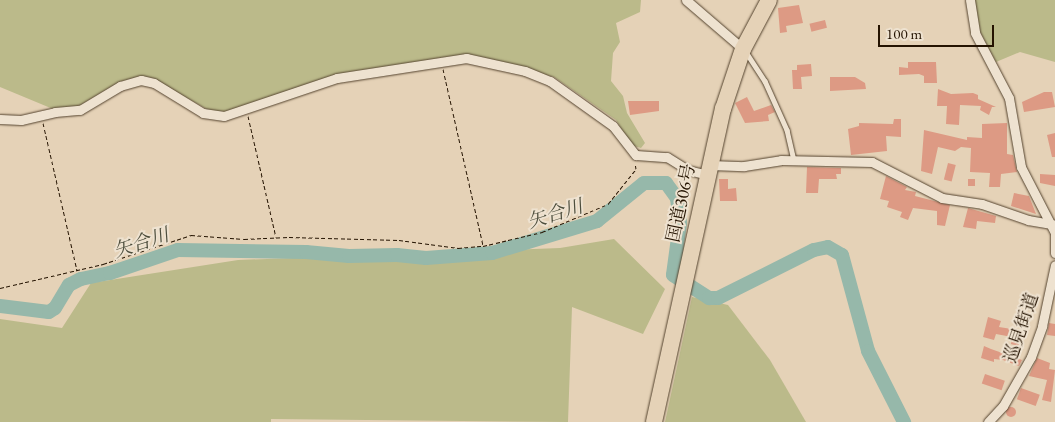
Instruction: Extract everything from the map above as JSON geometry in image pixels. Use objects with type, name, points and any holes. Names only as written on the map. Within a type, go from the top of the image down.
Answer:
[{"type":"highway","name":"国道306号","points":[[654,422],[709,170],[729,88],[743,49],[769,0]]},
{"type":"street","points":[[686,0],[743,49]]},
{"type":"street","points":[[970,0],[975,33],[1009,98],[1021,167],[1052,224],[1055,234],[1055,253]]},
{"type":"street","points":[[0,119],[21,120],[41,115],[80,110],[120,86],[141,80],[154,83],[208,114],[224,116],[337,78],[441,61],[471,59],[525,71],[550,81],[612,126],[630,151],[642,156],[668,157],[688,170],[709,170],[794,160],[878,164],[942,198],[982,204],[1028,220],[1052,224]]},
{"type":"street","name":"巡見街道","points":[[988,422],[1003,406],[1031,357],[1042,326],[1055,265]]},
{"type":"lane","points":[[743,49],[765,81],[792,142],[794,160]]},
{"type":"path","points":[[441,61],[484,246]]},
{"type":"path","points":[[246,109],[276,237]]},
{"type":"path","points":[[41,115],[78,270]]},
{"type":"path","points":[[0,288],[78,270],[191,234],[244,239],[276,237],[399,240],[458,248],[484,246],[542,232],[608,204],[636,169],[630,151]]},
{"type":"shaded area","points":[[0,0],[641,0],[640,12],[616,23],[620,42],[613,53],[611,81],[623,96],[627,113],[645,143],[641,148],[631,145],[616,120],[554,77],[477,57],[343,74],[229,112],[212,112],[153,79],[138,77],[119,82],[77,107],[53,109],[0,87]]},
{"type":"shaded area","points":[[972,0],[1055,0],[1055,62],[1020,52],[996,62],[975,22]]},
{"type":"shaded area","points":[[614,239],[665,289],[643,334],[572,307],[568,422],[271,419],[271,422],[0,422],[0,319],[62,328],[91,283],[238,260],[560,248]]},
{"type":"shaded area","points":[[692,297],[728,305],[770,360],[806,422],[665,422]]},
{"type":"building","points":[[799,5],[803,23],[786,26],[787,32],[780,33],[778,8]]},
{"type":"building","points":[[825,20],[827,28],[811,32],[809,24]]},
{"type":"building","points":[[908,62],[936,62],[937,83],[924,83],[924,76],[919,74],[899,75],[899,67],[908,68]]},
{"type":"building","points":[[811,64],[812,76],[801,77],[802,89],[793,89],[792,70],[797,70],[797,65]]},
{"type":"building","points":[[830,77],[855,77],[865,83],[866,89],[830,91]]},
{"type":"building","points":[[938,89],[951,94],[973,93],[978,95],[978,99],[996,107],[992,107],[989,115],[980,110],[981,106],[960,105],[959,125],[946,124],[947,106],[937,106]]},
{"type":"building","points":[[1044,92],[1052,92],[1055,107],[1024,112],[1022,102]]},
{"type":"building","points":[[747,97],[754,111],[771,105],[775,112],[768,115],[769,121],[745,123],[735,103]]},
{"type":"building","points":[[628,101],[659,101],[659,111],[630,115]]},
{"type":"building","points":[[894,119],[901,119],[901,137],[886,136],[887,151],[851,155],[848,129],[859,126],[859,123],[893,124]]},
{"type":"building","points":[[1007,123],[1007,154],[1013,155],[1017,172],[1001,174],[1000,187],[989,187],[990,173],[970,172],[971,148],[961,147],[955,151],[938,147],[932,174],[921,171],[924,130],[967,140],[967,137],[982,138],[982,124]]},
{"type":"building","points":[[1055,133],[1055,157],[1052,157],[1047,135]]},
{"type":"building","points":[[948,163],[956,165],[952,181],[944,179]]},
{"type":"building","points":[[807,167],[841,168],[841,174],[836,174],[837,179],[819,179],[818,193],[806,193]]},
{"type":"building","points":[[1040,174],[1055,175],[1055,186],[1040,183]]},
{"type":"building","points":[[886,176],[907,187],[905,190],[916,192],[915,196],[950,205],[945,226],[937,225],[937,211],[913,208],[908,220],[900,217],[902,212],[887,207],[889,201],[880,199]]},
{"type":"building","points":[[719,179],[728,179],[728,189],[736,188],[737,201],[720,201]]},
{"type":"building","points":[[968,179],[975,179],[975,186],[968,186]]},
{"type":"building","points":[[1014,193],[1029,196],[1036,214],[1011,206]]},
{"type":"building","points":[[968,208],[996,216],[995,223],[977,221],[976,229],[963,227]]},
{"type":"building","points":[[988,317],[1001,321],[999,327],[1025,331],[1018,346],[1011,344],[1012,337],[996,334],[994,340],[983,337]]},
{"type":"building","points":[[1049,323],[1055,324],[1055,336],[1047,335]]},
{"type":"building","points":[[984,346],[1022,360],[1019,366],[1003,360],[994,359],[994,362],[981,358]]},
{"type":"building","points":[[1037,358],[1050,363],[1049,369],[1055,370],[1051,402],[1042,400],[1047,380],[1029,376]]},
{"type":"building","points":[[985,374],[1005,381],[1002,390],[982,383]]},
{"type":"building","points":[[1021,388],[1040,395],[1036,406],[1017,399]]},
{"type":"building","points":[[1009,407],[1013,407],[1016,412],[1015,416],[1009,417],[1006,414],[1006,410]]},
{"type":"waterway","name":"矢合川","points":[[0,306],[49,312],[55,308],[69,285],[81,279],[110,273],[178,250],[306,252],[349,256],[397,255],[426,258],[492,253],[597,221],[644,183],[666,183],[677,198],[680,223],[673,275],[709,298],[718,298],[814,250],[828,247],[842,255],[868,351],[904,422]]}]
